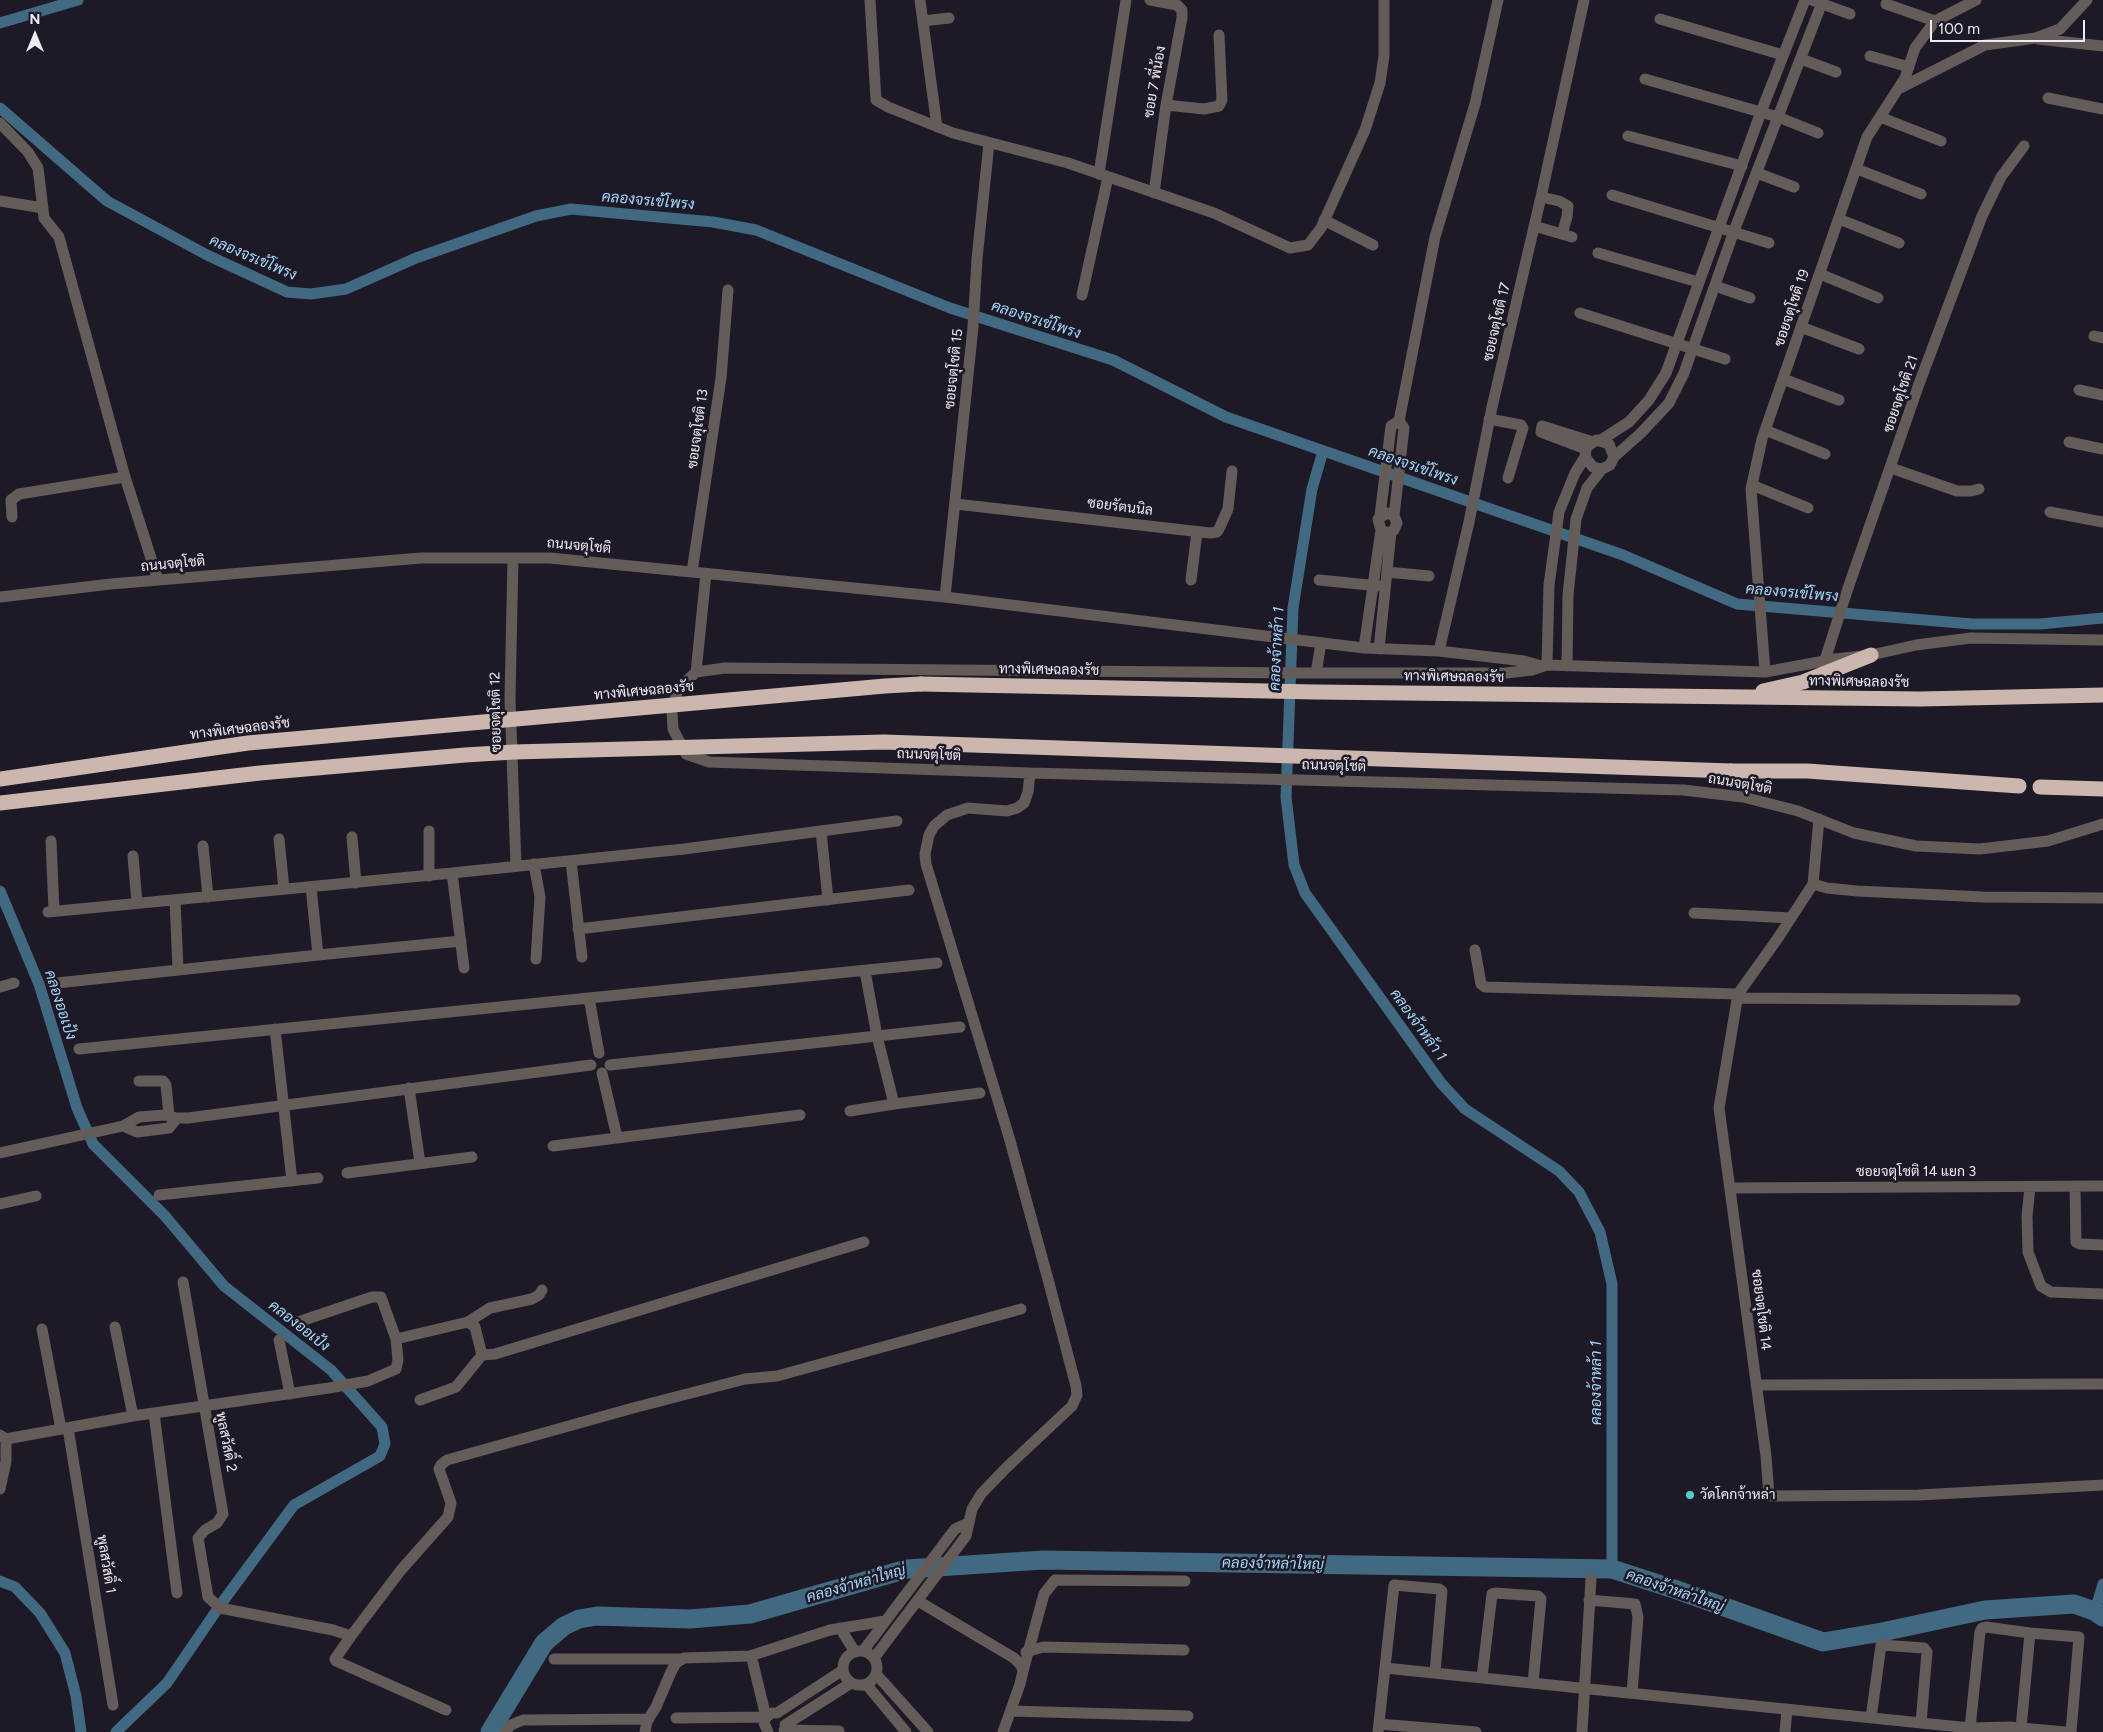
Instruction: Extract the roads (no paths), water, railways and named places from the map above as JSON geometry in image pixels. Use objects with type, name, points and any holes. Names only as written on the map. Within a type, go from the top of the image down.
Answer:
[{"type":"highway","points":[[1735,696],[1803,682],[1871,655]]},
{"type":"highway","name":"ทางพิเศษฉลองรัช","points":[[0,779],[248,743],[885,686],[954,684],[1316,692],[1920,699],[2103,695]]},
{"type":"highway","points":[[0,804],[260,773],[465,755],[884,742],[1731,771],[1807,771],[2019,786]]},
{"type":"highway","points":[[2040,787],[2103,789]]},
{"type":"street","points":[[870,0],[876,100],[937,127],[989,143],[1046,157],[1214,214],[1290,248],[1308,245],[1324,220],[1366,130],[1380,83],[1384,56],[1384,0]]},
{"type":"street","points":[[920,0],[937,127]]},
{"type":"street","points":[[1082,295],[1104,176],[1126,0]]},
{"type":"street","name":"ซอย 7 พี่น้อง","points":[[1150,0],[1177,5],[1182,10],[1154,193]]},
{"type":"street","points":[[1386,531],[1397,527],[1395,511],[1404,428],[1399,421],[1435,238],[1475,104],[1498,0]]},
{"type":"street","name":"ซอยจตุโชติ 17","points":[[1439,651],[1469,522],[1489,419],[1542,197],[1584,0]]},
{"type":"street","points":[[1544,666],[1548,604],[1558,519],[1575,473],[1591,447],[1629,422],[1649,400],[1666,373],[1761,112],[1805,0]]},
{"type":"street","name":"ซอยจตุโชติ 19","points":[[1765,672],[1752,526],[1752,485],[1765,430],[1867,137],[1905,78],[1915,48],[1935,21],[1976,0]]},
{"type":"street","points":[[1899,88],[1986,45],[2036,38],[2060,29],[2087,0]]},
{"type":"street","points":[[1566,666],[1568,595],[1572,558],[1576,525],[1587,488],[1602,469],[1610,465],[1614,456],[1640,433],[1668,403],[1684,373],[1734,231],[1801,59],[1819,1],[1850,14]]},
{"type":"street","points":[[1886,4],[1935,21]]},
{"type":"street","points":[[924,21],[949,18]]},
{"type":"street","points":[[1660,19],[1783,55]]},
{"type":"street","points":[[1166,105],[1204,110],[1219,106],[1222,100],[1219,35]]},
{"type":"street","points":[[2036,38],[2103,46]]},
{"type":"street","points":[[1870,56],[1909,68]]},
{"type":"street","points":[[1801,59],[1836,72]]},
{"type":"street","points":[[1645,79],[1778,117],[1818,134]]},
{"type":"street","points":[[2048,98],[2103,109]]},
{"type":"street","points":[[1880,117],[1941,141]]},
{"type":"street","points":[[0,123],[28,152],[38,168],[44,218],[59,237],[124,477],[158,580]]},
{"type":"street","points":[[1628,136],[1742,166]]},
{"type":"street","name":"ซอยจตุโชติ 15","points":[[945,597],[956,504],[989,143]]},
{"type":"street","name":"ซอยจตุโชติ 21","points":[[1825,660],[1919,384],[1982,216],[2001,177],[2024,146]]},
{"type":"street","points":[[1856,169],[1921,194]]},
{"type":"street","points":[[1757,173],[1794,188]]},
{"type":"street","points":[[1612,195],[1769,243]]},
{"type":"street","points":[[1534,226],[1567,236],[1568,206],[1559,201],[1542,197]]},
{"type":"street","points":[[0,201],[43,208]]},
{"type":"street","points":[[1324,220],[1373,244]]},
{"type":"street","points":[[1839,220],[1899,243]]},
{"type":"street","points":[[1598,253],[1698,282]]},
{"type":"street","points":[[1820,274],[1878,298]]},
{"type":"street","points":[[1715,286],[1750,298]]},
{"type":"street","name":"ซอยจตุโชติ 13","points":[[692,572],[721,378],[728,290]]},
{"type":"street","points":[[1580,312],[1725,359]]},
{"type":"street","points":[[1801,327],[1859,349]]},
{"type":"street","points":[[1783,379],[1839,400]]},
{"type":"street","points":[[2079,390],[2103,395]]},
{"type":"street","points":[[1489,419],[1520,425],[1523,428],[1508,478]]},
{"type":"street","points":[[1379,649],[1387,572],[1386,531],[1378,523],[1391,426],[1399,421]]},
{"type":"street","points":[[1765,430],[1825,454]]},
{"type":"street","points":[[2069,442],[2103,449]]},
{"type":"street","points":[[1591,447],[1609,444],[1614,456]]},
{"type":"street","points":[[1591,447],[1593,468],[1602,469]]},
{"type":"street","points":[[1891,468],[1957,491],[1970,492],[1979,489]]},
{"type":"street","name":"ซอยรัตนนิล","points":[[956,504],[1210,533],[1217,532],[1228,509],[1232,471]]},
{"type":"street","points":[[12,516],[10,500],[19,494],[124,477]]},
{"type":"street","points":[[1752,485],[1808,508]]},
{"type":"street","points":[[1380,516],[1395,511]]},
{"type":"street","points":[[2050,512],[2103,522]]},
{"type":"street","points":[[1364,648],[1373,585],[1386,531]]},
{"type":"street","points":[[1191,580],[1197,532]]},
{"type":"street","name":"ถนนจตุโชติ","points":[[0,597],[158,580],[421,558],[550,558],[945,597],[1364,648],[1439,651],[1524,661],[1544,666],[1765,672],[1825,660],[1871,655],[1916,645],[1971,638],[2103,640]]},
{"type":"street","name":"ซอยจตุโชติ 12","points":[[513,558],[510,699],[516,866]]},
{"type":"street","points":[[1387,572],[1429,576]]},
{"type":"street","points":[[696,672],[706,574]]},
{"type":"street","points":[[1320,580],[1386,586]]},
{"type":"street","points":[[1316,674],[1322,643]]},
{"type":"street","name":"ถนนจตุโชติ","points":[[1544,666],[1532,670],[1506,673],[1316,674],[725,668],[696,672],[678,689],[672,711],[673,729],[686,754],[708,762],[1030,773],[1683,790],[1743,797],[1798,811],[1854,833],[1916,846],[1980,849],[2048,841],[2103,824]]},
{"type":"street","points":[[874,1658],[966,1536],[972,1509],[981,1494],[1072,1406],[1077,1395],[1069,1358],[1014,1154],[929,874],[926,854],[926,844],[932,830],[947,815],[968,808],[1007,811],[1017,808],[1024,803],[1028,792],[1030,773]]},
{"type":"street","name":"ซอยจตุโชติ 14","points":[[1818,819],[1813,884],[1738,996],[1719,1108],[1766,1456],[1769,1496],[1919,1495],[2103,1485]]},
{"type":"street","points":[[51,841],[51,912],[571,861],[897,821]]},
{"type":"street","points":[[429,831],[429,876]]},
{"type":"street","points":[[821,831],[828,900]]},
{"type":"street","points":[[352,837],[356,883]]},
{"type":"street","points":[[279,839],[284,890]]},
{"type":"street","points":[[203,846],[208,897]]},
{"type":"street","points":[[133,856],[137,904]]},
{"type":"street","points":[[571,861],[582,957]]},
{"type":"street","points":[[534,864],[540,897],[536,959]]},
{"type":"street","points":[[452,873],[464,968]]},
{"type":"street","points":[[1813,884],[1827,888],[1866,891],[1983,897],[2103,898]]},
{"type":"street","points":[[311,887],[318,955]]},
{"type":"street","points":[[578,928],[909,890]]},
{"type":"street","points":[[175,900],[178,970]]},
{"type":"street","points":[[1694,913],[1791,918]]},
{"type":"street","points":[[57,983],[461,941]]},
{"type":"street","points":[[1475,950],[1481,984],[1485,987],[1738,996],[2015,1000]]},
{"type":"street","points":[[79,1049],[936,963]]},
{"type":"street","points":[[865,971],[877,1036],[894,1104]]},
{"type":"street","points":[[0,987],[14,983]]},
{"type":"street","points":[[589,998],[598,1054]]},
{"type":"street","points":[[617,1137],[606,1069],[609,1058],[606,1055],[598,1054],[592,1058],[591,1065],[595,1071],[606,1069],[960,1026]]},
{"type":"street","points":[[275,1029],[292,1181]]},
{"type":"street","points":[[0,1153],[119,1127],[139,1117],[165,1115],[173,1117],[284,1105],[591,1065]]},
{"type":"street","points":[[139,1081],[163,1081],[166,1085],[173,1117]]},
{"type":"street","points":[[410,1088],[420,1163]]},
{"type":"street","points":[[850,1111],[980,1093]]},
{"type":"street","points":[[554,1146],[800,1116]]},
{"type":"street","points":[[347,1173],[472,1157]]},
{"type":"street","points":[[159,1195],[318,1178]]},
{"type":"street","points":[[2075,1186],[2076,1242],[2080,1244],[2103,1245]]},
{"type":"street","name":"ซอยจตุโชติ 14 แยก 3","points":[[1730,1188],[2103,1186]]},
{"type":"street","points":[[2030,1187],[2027,1216],[2028,1252],[2041,1286],[2051,1292],[2103,1294]]},
{"type":"street","points":[[0,1204],[36,1196]]},
{"type":"street","points":[[420,1400],[456,1387],[482,1355],[504,1351],[864,1242]]},
{"type":"street","name":"พูลสวัสดิ์ 2","points":[[183,1282],[223,1514],[217,1523],[205,1530],[198,1538],[208,1597],[220,1608],[333,1630],[351,1636]]},
{"type":"street","points":[[396,1340],[468,1322],[490,1308],[532,1298],[539,1295],[542,1290]]},
{"type":"street","points":[[0,1489],[6,1461],[3,1437],[64,1429],[132,1416],[329,1388],[368,1381],[396,1369],[398,1360],[396,1340],[382,1299],[378,1296],[298,1322]]},
{"type":"street","points":[[446,1710],[336,1661],[336,1659],[351,1636],[402,1570],[448,1517],[451,1503],[439,1469],[448,1460],[478,1450],[633,1408],[745,1379],[778,1376],[1021,1309]]},
{"type":"street","points":[[468,1322],[475,1327],[482,1355]]},
{"type":"street","points":[[115,1327],[132,1416]]},
{"type":"street","name":"พูลสวัสดิ์ 1","points":[[42,1328],[64,1429],[113,1705]]},
{"type":"street","points":[[279,1340],[290,1394]]},
{"type":"street","points":[[1756,1385],[2103,1384]]},
{"type":"street","points":[[154,1413],[177,1593]]},
{"type":"street","points":[[852,1683],[844,1675],[845,1660],[859,1652],[955,1529],[968,1523]]},
{"type":"street","points":[[1582,1732],[1591,1579]]},
{"type":"street","points":[[1003,1732],[1030,1650],[1044,1594],[1055,1580],[1186,1581]]},
{"type":"street","points":[[1435,1672],[1443,1593],[1439,1589],[1394,1585],[1379,1728],[1476,1732]]},
{"type":"street","points":[[1482,1678],[1492,1594],[1538,1596],[1541,1600],[1533,1683]]},
{"type":"street","points":[[1589,1600],[1635,1604],[1638,1617],[1632,1693]]},
{"type":"street","points":[[918,1601],[1007,1654],[1021,1665],[1023,1672]]},
{"type":"street","points":[[554,1659],[682,1659],[687,1657],[750,1656],[840,1628],[885,1621]]},
{"type":"street","points":[[1970,1728],[1981,1629],[1986,1627],[2078,1637],[2071,1732]]},
{"type":"street","points":[[840,1628],[859,1652],[874,1658]]},
{"type":"street","points":[[2022,1728],[2030,1633]]},
{"type":"street","points":[[1871,1718],[1882,1645],[1924,1648],[1927,1652],[1921,1723]]},
{"type":"street","points":[[1007,1654],[1043,1647],[1184,1650]]},
{"type":"street","points":[[783,1729],[852,1683],[866,1684],[870,1682],[876,1674],[877,1668],[874,1658]]},
{"type":"street","points":[[645,1732],[671,1672],[682,1659]]},
{"type":"street","points":[[753,1663],[772,1715]]},
{"type":"street","points":[[1385,1668],[1970,1728],[2003,1730],[2022,1728],[2066,1732]]},
{"type":"street","points":[[768,1732],[764,1726],[772,1715],[843,1670]]},
{"type":"street","points":[[876,1674],[928,1732]]},
{"type":"street","points":[[866,1684],[906,1732]]},
{"type":"street","points":[[1785,1732],[1787,1709]]},
{"type":"street","points":[[1011,1711],[1188,1716]]},
{"type":"street","points":[[676,1718],[782,1716],[783,1729]]},
{"type":"street","points":[[505,1732],[511,1725],[523,1720],[649,1719]]},
{"type":"street","points":[[783,1729],[839,1731]]},
{"type":"waterway","points":[[0,23],[78,0]]},
{"type":"waterway","name":"คลองจรเข้โพรง","points":[[0,108],[107,201],[207,255],[287,292],[311,294],[346,289],[416,258],[536,216],[571,209],[713,222],[756,230],[950,308],[1113,360],[1226,417],[1623,555],[1737,604],[1972,624],[2040,624],[2103,618]]},
{"type":"waterway","name":"คลองจ้าหล้า 1","points":[[1323,451],[1312,489],[1293,608],[1286,797],[1294,865],[1305,893],[1441,1083],[1465,1109],[1559,1171],[1579,1192],[1600,1232],[1612,1284],[1612,1569]]},
{"type":"waterway","name":"คลองออเป้ง","points":[[0,891],[39,984],[77,1108],[93,1144],[165,1216],[224,1286],[331,1370],[382,1427],[385,1444],[380,1456],[294,1505],[221,1604],[167,1683],[116,1732]]},
{"type":"waterway","name":"คลองจ้าหล่าใหญ่","points":[[490,1732],[544,1643],[564,1626],[579,1619],[597,1616],[690,1619],[750,1614],[907,1569],[1043,1560],[1612,1569],[1823,1642],[1882,1632],[1985,1610],[2074,1604],[2094,1611],[2103,1617]]},
{"type":"waterway","points":[[0,1581],[15,1587],[40,1613],[65,1653],[76,1696],[81,1732]]},
{"type":"waterway","points":[[2095,1611],[2103,1584]]},
{"type":"place","name":"วัดโคกจ้าหล่า","points":[[1690,1495]]}]
